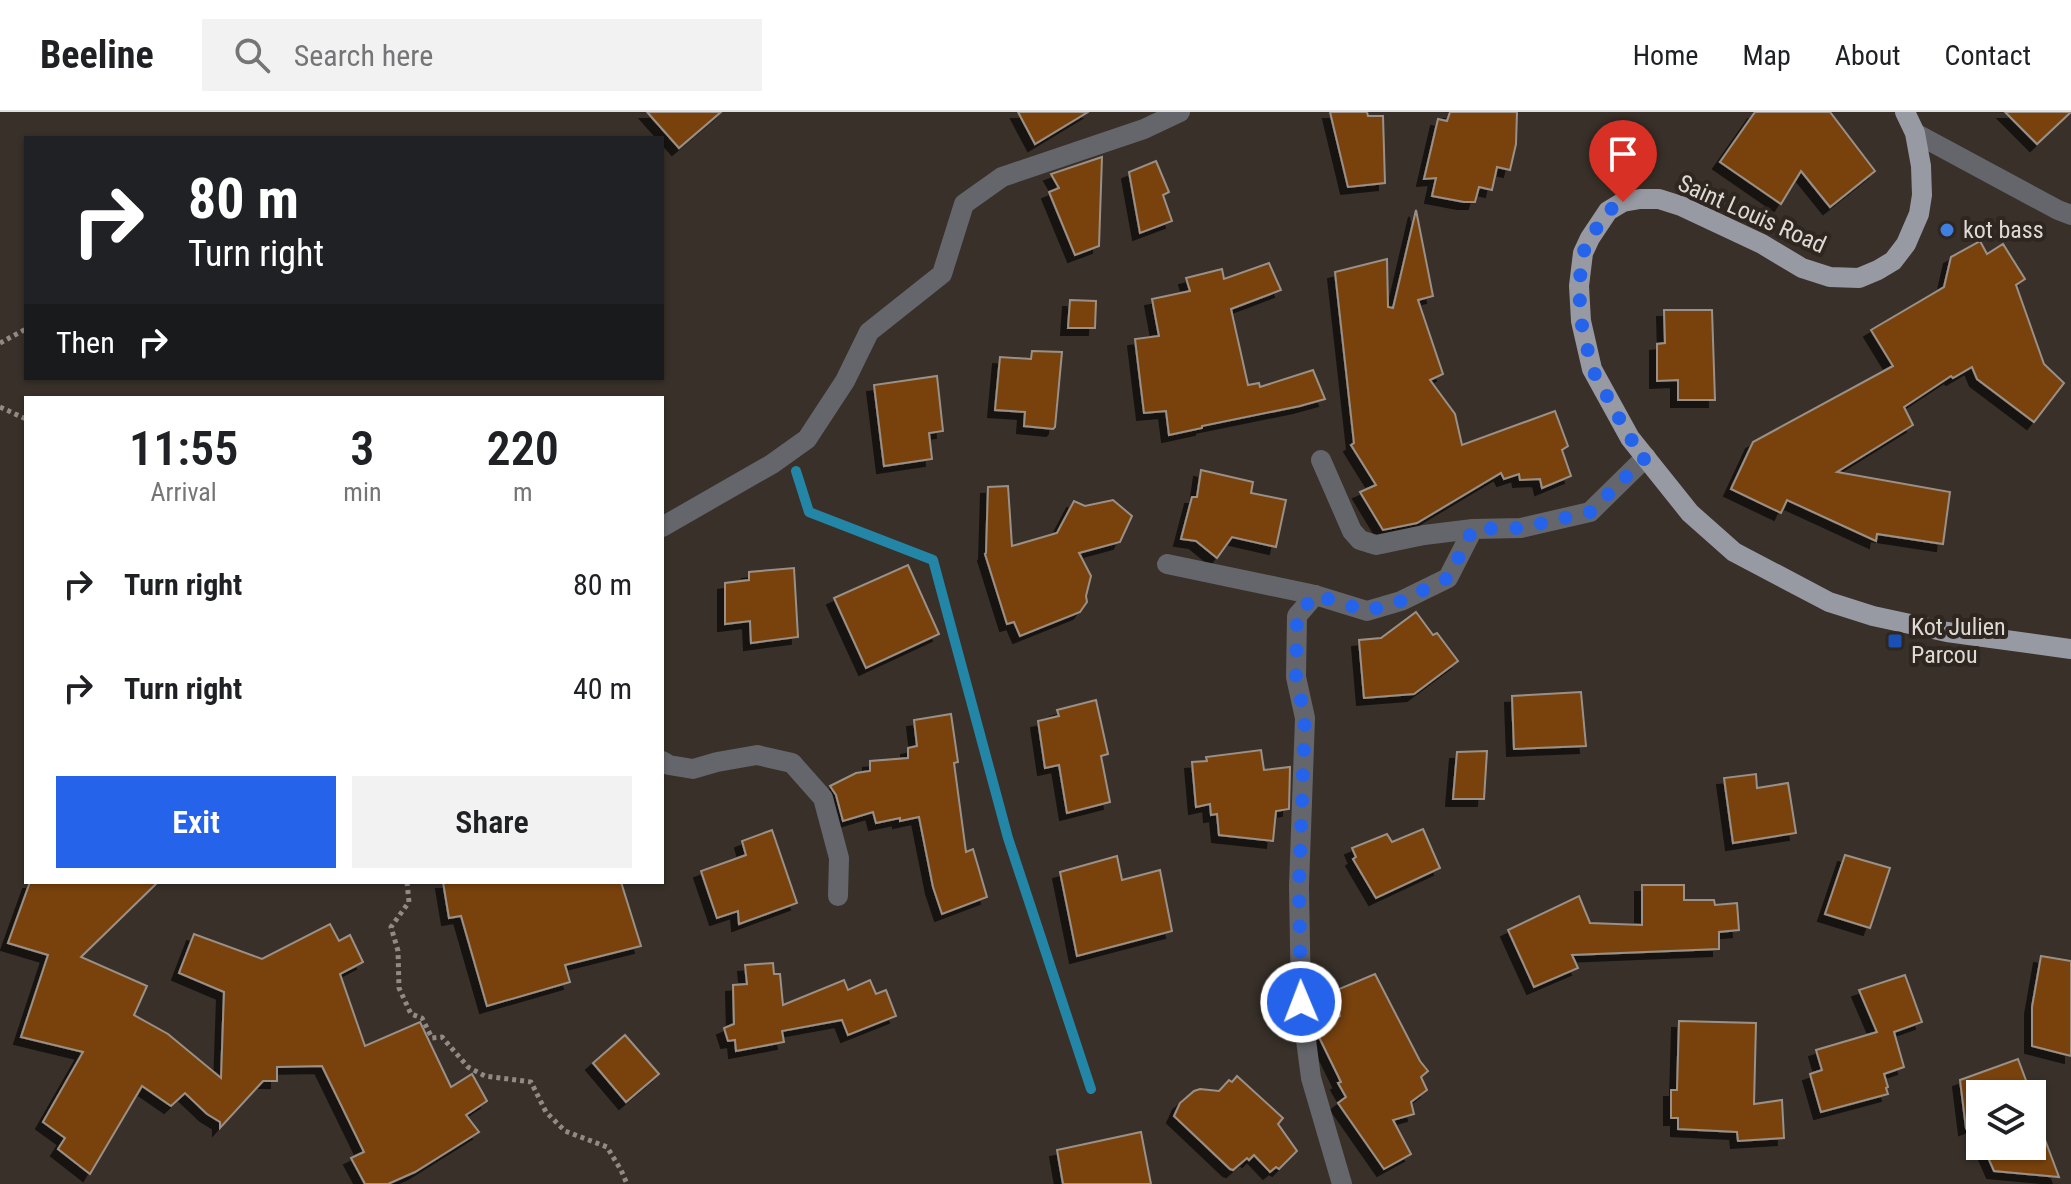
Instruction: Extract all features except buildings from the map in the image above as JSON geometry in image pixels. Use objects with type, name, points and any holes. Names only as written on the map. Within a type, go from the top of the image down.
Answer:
[{"type":"main road","name":"Saint Louis Road","points":[[1905,112],[1915,133],[1921,166],[1922,195],[1915,227],[1893,261],[1859,278],[1830,277],[1802,268],[1762,244],[1659,199],[1623,202],[1608,211],[1583,253],[1579,286],[1581,321],[1592,369],[1630,438],[1690,513],[1734,552],[1829,602],[1873,616],[1947,632],[2071,649]]},
{"type":"street","points":[[664,526],[772,464],[807,439],[845,381],[869,332],[942,274],[964,204],[1002,177],[1144,129],[1180,112]]},
{"type":"street","points":[[1915,133],[2071,215]]},
{"type":"street","points":[[1321,460],[1352,531],[1360,540],[1376,545],[1473,529],[1521,528],[1590,512],[1646,457]]},
{"type":"street","points":[[1167,564],[1315,595],[1367,611],[1401,601],[1448,578],[1473,529]]},
{"type":"street","points":[[1315,595],[1297,616],[1296,677],[1305,718],[1299,886],[1301,1002],[1311,1078],[1342,1184]]},
{"type":"street","points":[[664,762],[693,769],[757,755],[792,763],[823,798],[839,858],[838,896]]},
{"type":"path","points":[[0,343],[24,330]]},
{"type":"path","points":[[0,407],[24,418]]},
{"type":"path","points":[[407,884],[409,902],[391,927],[398,951],[399,988],[411,1014],[422,1018],[432,1038],[442,1037],[468,1067],[485,1076],[531,1082],[546,1112],[565,1131],[607,1147],[627,1184]]},
{"type":"waterway","points":[[796,471],[809,512],[933,560],[1008,838],[1091,1089]]},
{"type":"place","name":"kot bass","points":[[1947,230]]},
{"type":"place","name":"Kot Julien Parcou","points":[[1895,641]]},
{"type":"route","points":[[1301,1002],[1299,886],[1305,718],[1296,677],[1297,616],[1315,595],[1367,611],[1401,601],[1448,578],[1473,529],[1521,528],[1590,512],[1646,457],[1630,438],[1592,369],[1581,321],[1579,286],[1583,253],[1608,211],[1623,202]]}]
